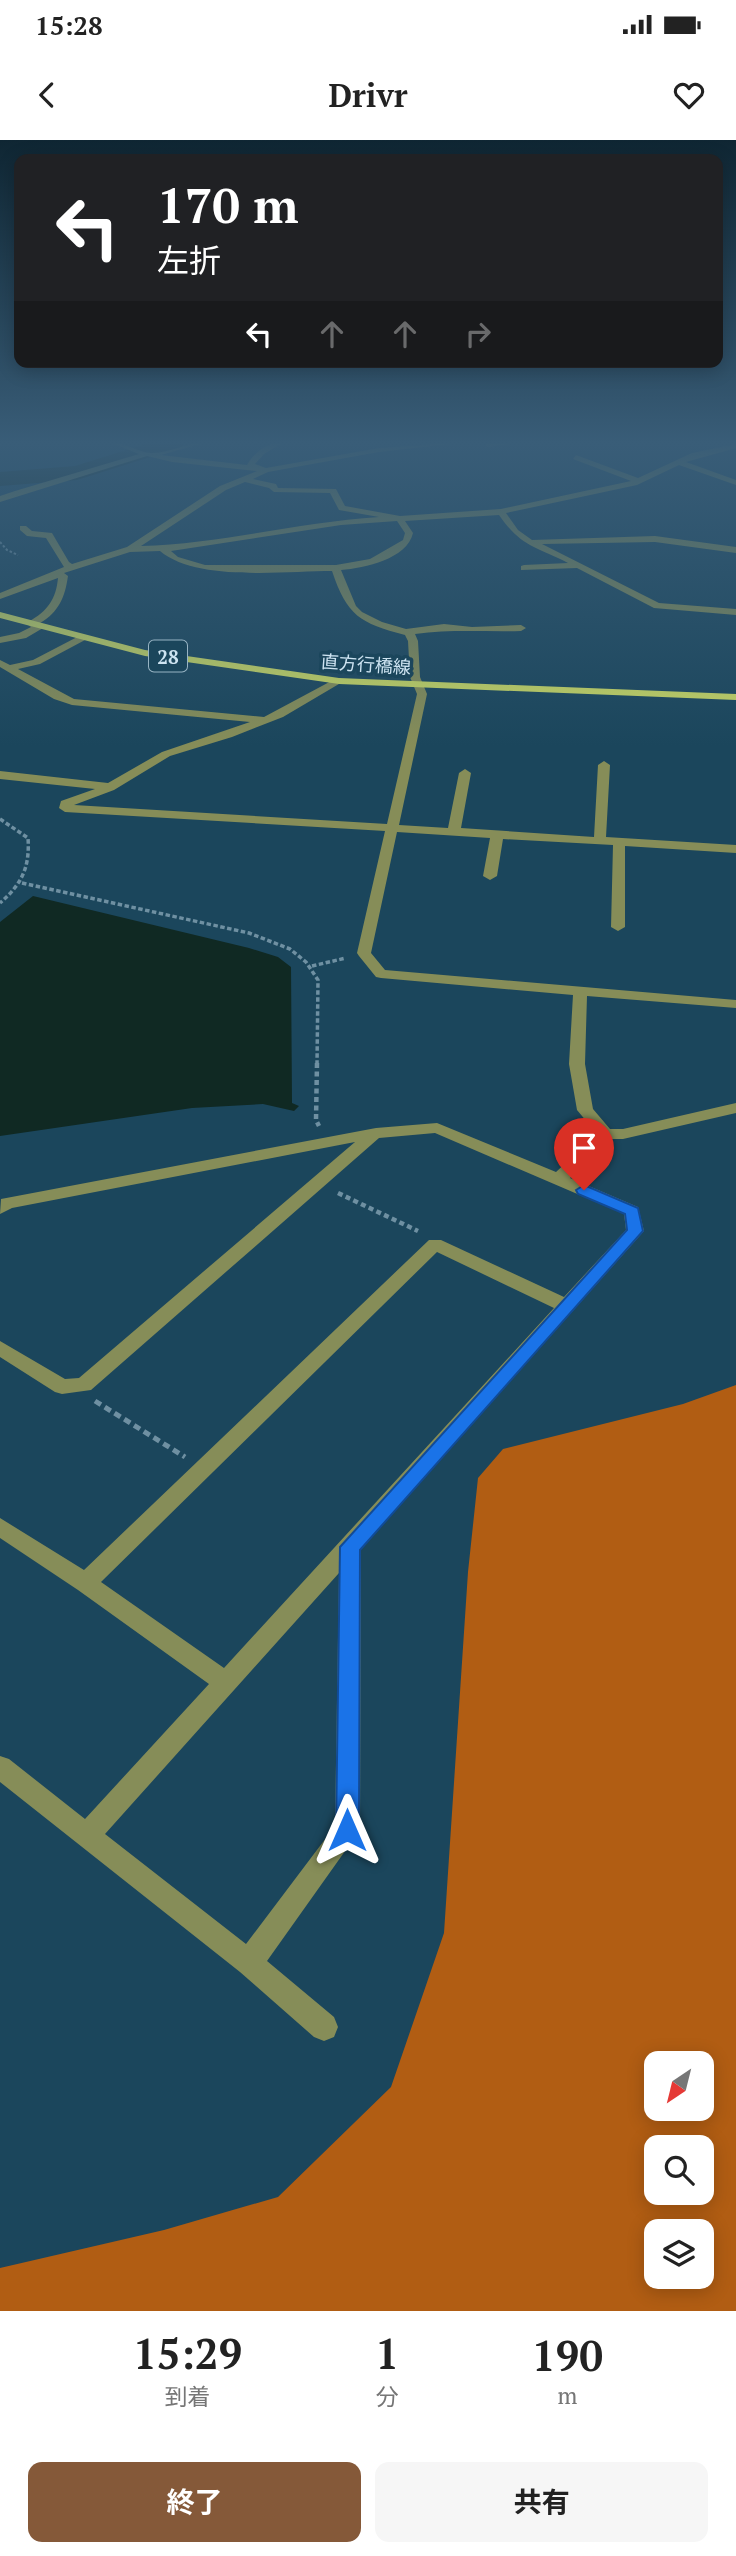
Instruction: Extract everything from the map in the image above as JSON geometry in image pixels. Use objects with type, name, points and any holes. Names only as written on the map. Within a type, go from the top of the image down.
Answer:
[{"type":"main road","name":"直方行橋線","points":[[0,615],[145,653],[339,681],[736,697]]},
{"type":"street","points":[[54,543],[65,564],[74,567]]},
{"type":"street","points":[[2,594],[130,549],[139,543]]},
{"type":"street","points":[[130,549],[163,549],[200,543]]},
{"type":"street","points":[[163,549],[175,559],[204,568],[336,568],[363,564],[394,552],[404,543]]},
{"type":"street","points":[[531,543],[657,606],[736,612]]},
{"type":"street","points":[[687,543],[736,550]]},
{"type":"street","points":[[524,568],[578,565]]},
{"type":"street","points":[[336,568],[347,604],[376,625],[406,632],[444,627],[521,628]]},
{"type":"street","points":[[0,640],[22,636],[50,614],[62,588],[63,576],[56,574]]},
{"type":"street","points":[[406,632],[413,641],[415,677],[422,694],[364,953],[380,974],[736,1004]]},
{"type":"street","points":[[5,665],[36,662],[80,638]]},
{"type":"street","points":[[5,665],[58,697],[72,702],[265,721]]},
{"type":"street","points":[[339,681],[265,721],[166,754],[110,787],[65,804],[65,808],[736,849]]},
{"type":"street","points":[[600,840],[604,765]]},
{"type":"street","points":[[454,831],[465,773]]},
{"type":"street","points":[[0,775],[110,787]]},
{"type":"street","points":[[490,876],[497,834]]},
{"type":"street","points":[[618,927],[619,842]]},
{"type":"street","points":[[580,991],[577,1064],[586,1110],[606,1134]]},
{"type":"street","points":[[559,1179],[606,1134],[623,1134],[736,1108]]},
{"type":"street","points":[[0,1208],[7,1203],[376,1133],[437,1128],[632,1211],[635,1231],[88,1835]]},
{"type":"street","points":[[0,1348],[62,1387],[84,1385],[376,1133]]},
{"type":"street","points":[[86,1583],[435,1244],[566,1307]]},
{"type":"street","points":[[0,1527],[86,1583],[226,1683]]},
{"type":"street","points":[[249,1963],[347,1830],[350,1547]]},
{"type":"street","points":[[0,1767],[249,1963],[324,2028]]},
{"type":"path","points":[[1,543],[7,550],[18,555]]},
{"type":"path","points":[[0,820],[28,838],[30,859],[22,883],[0,903]]},
{"type":"path","points":[[22,883],[249,933],[285,946],[312,966],[318,980],[316,1120],[327,1142]]},
{"type":"path","points":[[312,966],[364,953]]},
{"type":"path","points":[[317,1183],[426,1235],[435,1244]]},
{"type":"path","points":[[84,1385],[87,1396],[204,1469]]},
{"type":"shaded area","points":[[33,896],[249,948],[278,957],[291,967],[292,1103],[299,1106],[294,1111],[263,1104],[192,1108],[0,1136],[0,922]]},
{"type":"shaded area","points":[[736,1385],[736,2311],[0,2311],[0,2268],[164,2230],[278,2197],[391,2087],[444,1933],[468,1572],[478,1478],[503,1449],[683,1404]]},
{"type":"route","points":[[347,1830],[350,1547],[635,1231],[632,1211],[584,1190]]}]
